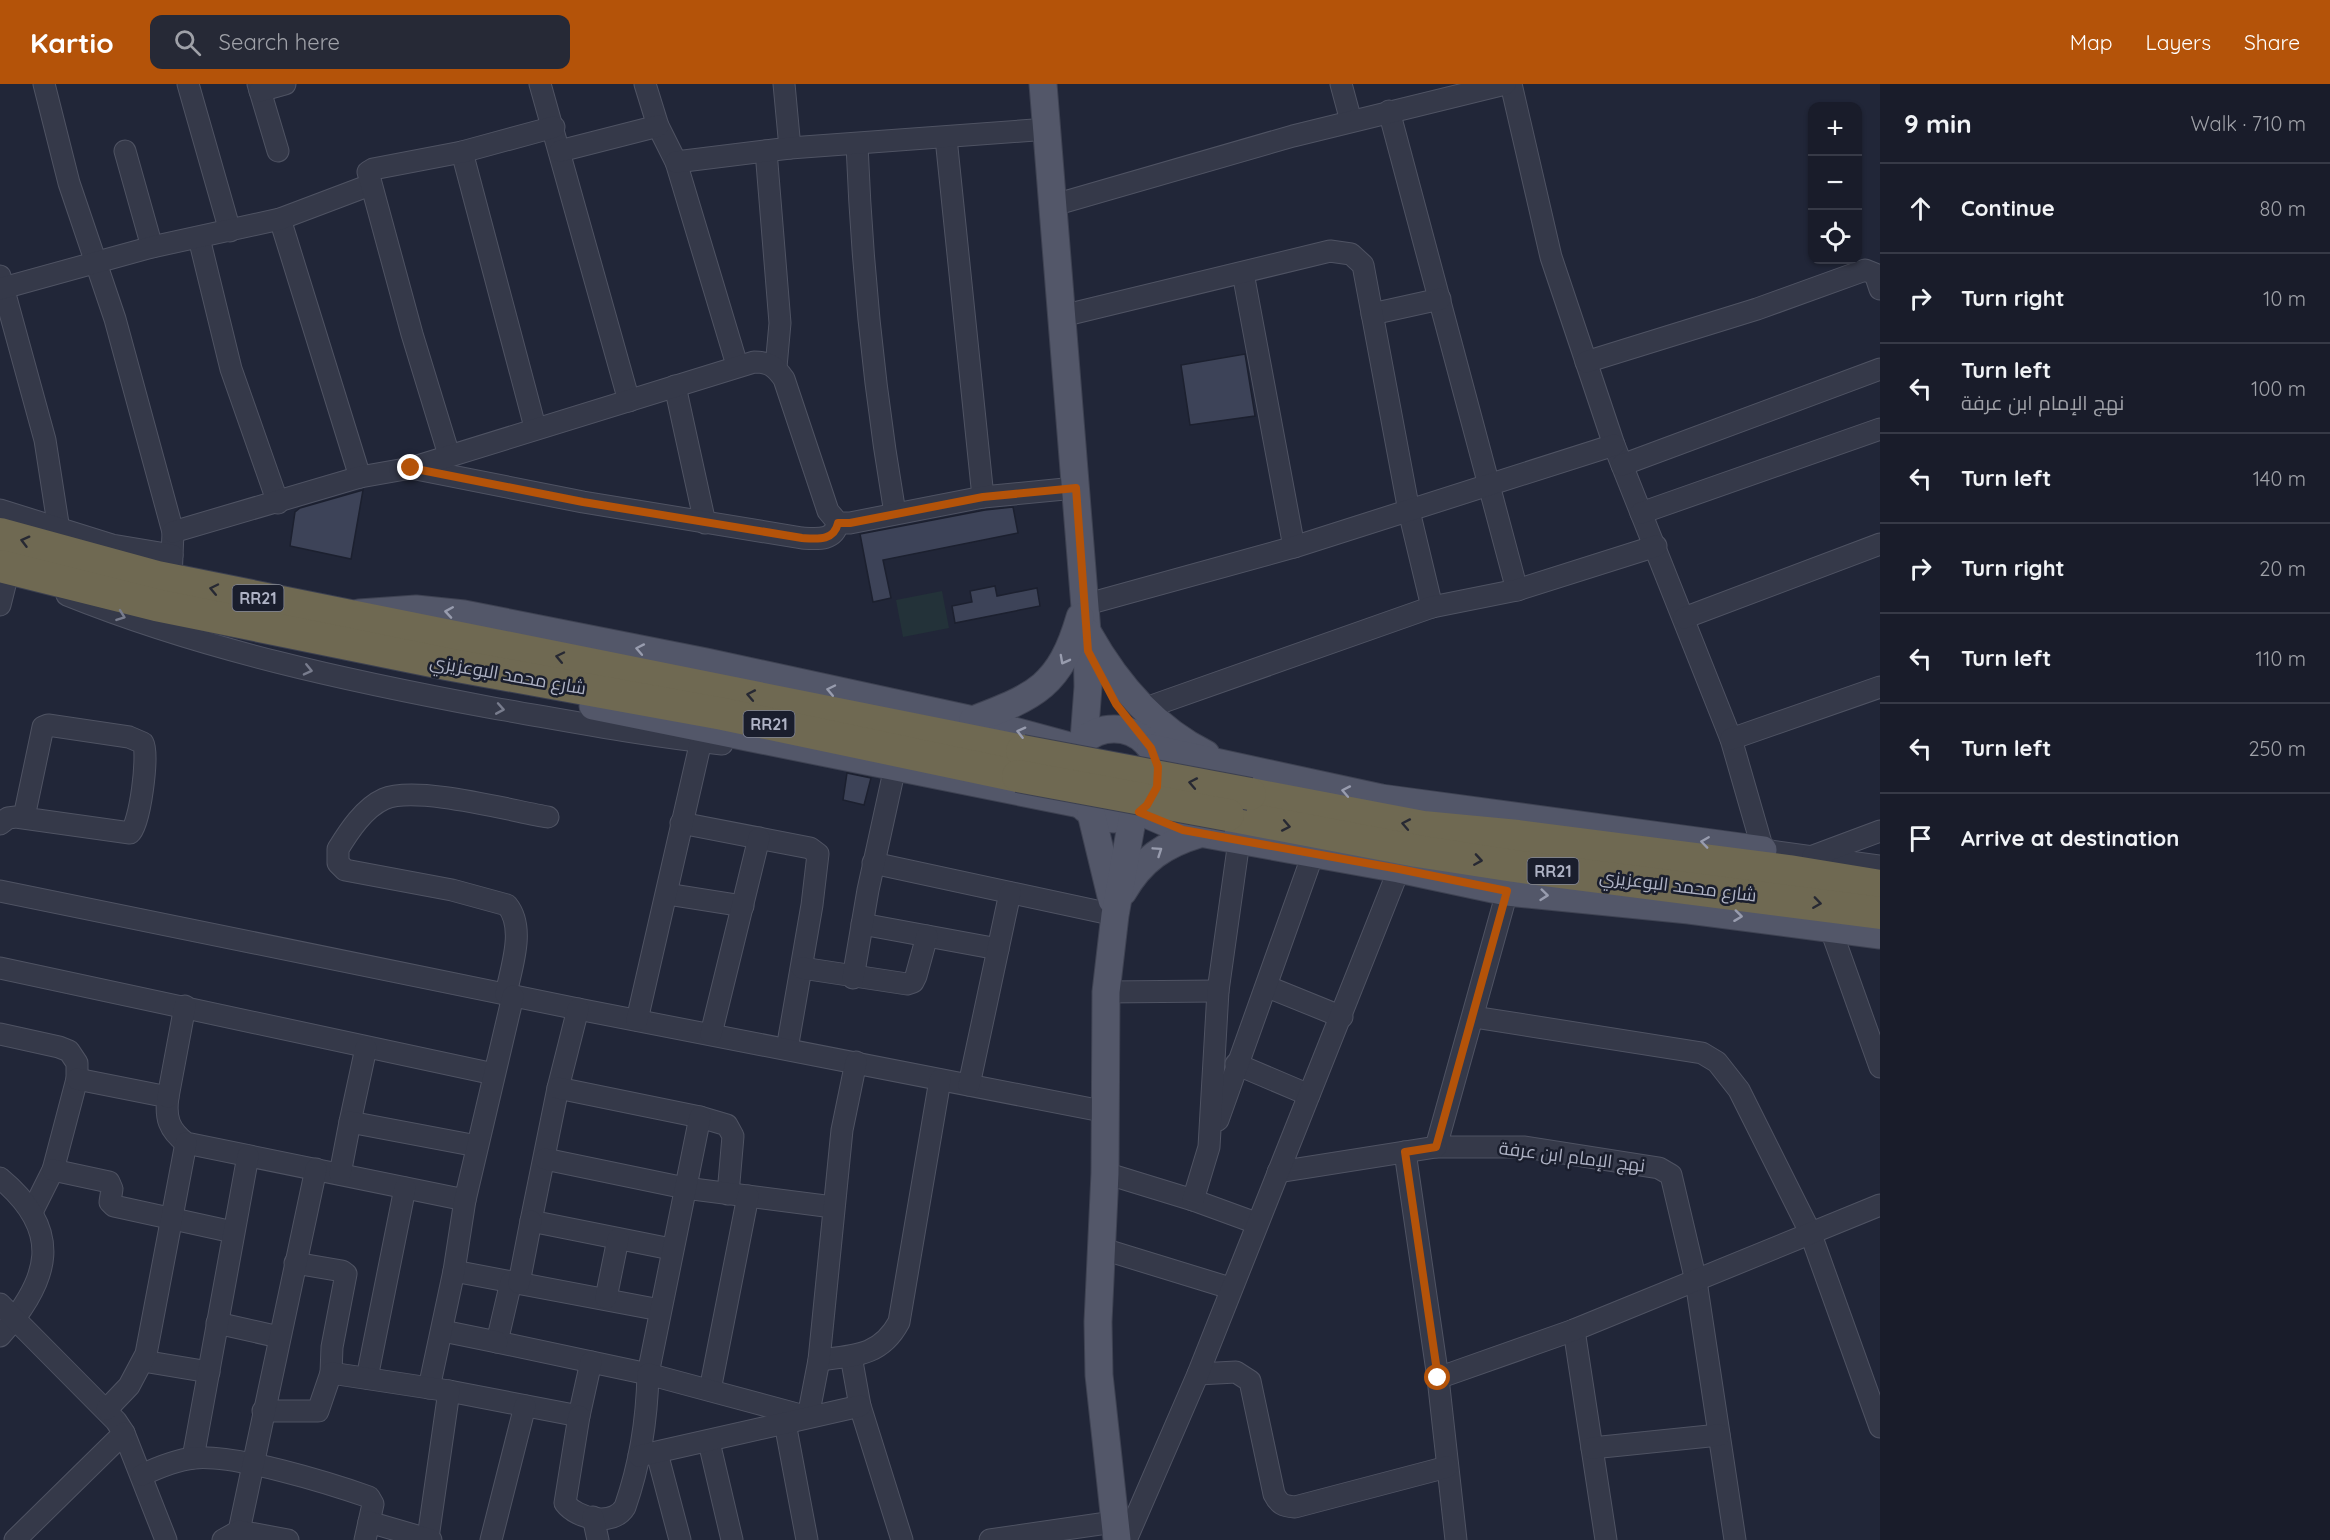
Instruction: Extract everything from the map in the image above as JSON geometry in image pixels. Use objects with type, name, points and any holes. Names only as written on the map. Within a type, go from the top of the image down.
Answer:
[{"type":"highway","name":"شارع محمد البوعزيزي","points":[[0,534],[172,567],[343,616],[962,728]]},
{"type":"highway","name":"شارع محمد البوعزيزي","points":[[4,568],[156,605],[365,647],[723,714],[1020,764]]},
{"type":"highway","name":"RR21","points":[[962,728],[1020,764],[1239,817]]},
{"type":"highway","name":"شارع محمد البوعزيزي","points":[[1239,817],[1423,827],[1530,838],[1789,871],[1880,886]]},
{"type":"highway","name":"شارع محمد البوعزيزي","points":[[1239,817],[1471,859],[1880,913]]},
{"type":"main road","points":[[1043,84],[1088,641],[1081,744],[1070,766],[1069,777],[1074,796],[1086,808],[1115,915]]},
{"type":"main road","points":[[962,728],[1019,702],[1051,680],[1069,652],[1084,605]]},
{"type":"main road","points":[[1088,641],[1143,709],[1198,750],[1228,765]]},
{"type":"main road","points":[[365,647],[402,662],[441,673],[1086,808],[1112,819],[1136,813],[1147,805],[1157,787],[1158,767],[1145,743],[1116,704],[1088,641]]},
{"type":"main road","points":[[962,728],[1081,744],[1094,734],[1117,729],[1145,743],[1228,765],[1382,798],[1763,850]]},
{"type":"main road","points":[[1136,813],[1168,826],[1199,834]]},
{"type":"main road","points":[[1119,1534],[1099,1375],[1098,1322],[1104,1249],[1107,1112],[1106,992],[1115,915],[1136,813]]},
{"type":"main road","points":[[1115,915],[1121,896],[1144,861],[1161,849],[1239,817],[1313,854],[1507,891],[1830,927],[1880,935]]},
{"type":"street","points":[[0,510],[123,548],[172,567],[174,532],[115,319],[69,183],[44,84]]},
{"type":"street","points":[[188,84],[230,231]]},
{"type":"street","points":[[278,151],[259,87],[285,84]]},
{"type":"street","points":[[540,84],[554,127],[629,401]]},
{"type":"street","points":[[645,84],[658,126],[676,162],[737,365]]},
{"type":"street","points":[[784,84],[790,148]]},
{"type":"street","points":[[1341,84],[1351,121]]},
{"type":"street","points":[[1054,205],[1351,121],[1505,84]]},
{"type":"street","points":[[1511,84],[1551,257],[1614,445],[1731,739],[1763,850],[1880,866]]},
{"type":"street","points":[[1389,111],[1440,299],[1487,486],[1517,590]]},
{"type":"street","points":[[560,151],[658,126]]},
{"type":"street","points":[[449,455],[368,172],[373,169],[462,152],[554,127]]},
{"type":"street","points":[[676,162],[790,148],[857,145],[1047,129]]},
{"type":"street","points":[[946,138],[983,497]]},
{"type":"street","points":[[857,145],[860,213],[878,416],[896,513]]},
{"type":"street","points":[[125,151],[152,247]]},
{"type":"street","points":[[766,151],[780,323],[776,367]]},
{"type":"street","points":[[462,152],[535,428]]},
{"type":"street","points":[[59,530],[45,440],[1,284],[95,264],[152,247],[279,219],[370,185]]},
{"type":"street","points":[[279,219],[360,477]]},
{"type":"street","points":[[199,238],[231,369],[278,503]]},
{"type":"street","points":[[1062,316],[1330,251],[1351,254],[1363,265],[1409,510],[1432,607]]},
{"type":"street","points":[[1586,362],[1757,309],[1865,270],[1875,274],[1880,289]]},
{"type":"street","points":[[1243,273],[1294,547]]},
{"type":"street","points":[[1372,314],[1440,299]]},
{"type":"street","points":[[174,532],[360,477],[411,468],[737,365],[765,362],[776,367],[784,379],[828,511],[838,523]]},
{"type":"street","points":[[1622,465],[1880,369]]},
{"type":"street","points":[[675,386],[705,523]]},
{"type":"street","points":[[1641,513],[1880,429]]},
{"type":"street","points":[[1084,605],[1294,547],[1614,445]]},
{"type":"street","points":[[411,468],[705,523],[814,539],[832,535],[838,523]]},
{"type":"street","points":[[838,523],[850,523],[983,497],[1076,488]]},
{"type":"street","points":[[1684,618],[1880,544]]},
{"type":"street","points":[[1143,709],[1432,607],[1517,590],[1656,546]]},
{"type":"street","points":[[0,605],[4,568],[143,624],[282,664],[448,700],[701,741],[746,745],[773,742]]},
{"type":"street","points":[[1731,739],[1880,687]]},
{"type":"street","points":[[0,824],[8,818],[24,817],[130,833],[136,824],[145,768],[147,753],[143,743],[129,737],[48,725],[43,727],[24,817]]},
{"type":"street","points":[[637,1020],[668,894],[681,823],[701,741]]},
{"type":"street","points":[[853,978],[873,863],[895,767]]},
{"type":"street","points":[[142,1475],[168,1464],[194,1458],[214,1458],[252,1465],[369,1497],[373,1504],[367,1531],[430,1539],[443,1331],[465,1200],[494,1074],[509,995],[516,938],[515,919],[507,905],[452,890],[345,870],[338,864],[338,849],[372,807],[384,799],[398,795],[436,797],[548,817]]},
{"type":"street","points":[[1209,1146],[1218,991],[1239,817]]},
{"type":"street","points":[[681,823],[810,848],[818,854],[802,968],[787,1049]]},
{"type":"street","points":[[1810,857],[1880,831]]},
{"type":"street","points":[[711,1034],[759,838]]},
{"type":"street","points":[[1880,838],[1877,846],[1880,860]]},
{"type":"street","points":[[1193,1200],[1236,1064],[1268,987],[1313,854]]},
{"type":"street","points":[[873,863],[1115,915]]},
{"type":"street","points":[[990,1540],[1119,1534],[1198,1374],[1230,1288],[1342,1017],[1399,869]]},
{"type":"street","points":[[0,891],[578,1009],[1107,1112]]},
{"type":"street","points":[[1436,1147],[1474,1017],[1507,891]]},
{"type":"street","points":[[969,1085],[1010,893]]},
{"type":"street","points":[[668,894],[744,906]]},
{"type":"street","points":[[862,924],[998,949]]},
{"type":"street","points":[[1830,927],[1880,1067]]},
{"type":"street","points":[[802,968],[853,978],[913,982],[927,936]]},
{"type":"street","points":[[0,968],[494,1074]]},
{"type":"street","points":[[1268,987],[1342,1017]]},
{"type":"street","points":[[1106,992],[1218,991]]},
{"type":"street","points":[[185,1006],[168,1097],[167,1119],[170,1128],[186,1143],[465,1200]]},
{"type":"street","points":[[497,1342],[531,1221],[558,1088],[578,1009]]},
{"type":"street","points":[[1474,1017],[1702,1053],[1717,1062],[1739,1090],[1810,1232],[1880,1427]]},
{"type":"street","points":[[0,1034],[69,1051],[77,1063],[77,1079],[53,1170],[32,1212]]},
{"type":"street","points":[[340,1174],[366,1048]]},
{"type":"street","points":[[808,1417],[819,1360],[842,1130],[856,1062]]},
{"type":"street","points":[[1236,1064],[1309,1095]]},
{"type":"street","points":[[77,1079],[168,1097]]},
{"type":"street","points":[[819,1360],[851,1356],[878,1348],[887,1340],[898,1322],[940,1080]]},
{"type":"street","points":[[558,1088],[700,1117],[721,1122],[731,1129],[738,1195],[710,1390]]},
{"type":"street","points":[[680,1540],[648,1455],[645,1423],[648,1374],[671,1249],[700,1117]]},
{"type":"street","points":[[350,1122],[477,1146]]},
{"type":"street","points":[[106,1410],[129,1386],[143,1361],[152,1334],[186,1143]]},
{"type":"street","name":"نهج الإمام ابن عرفة","points":[[1278,1172],[1436,1147],[1542,1149],[1665,1170],[1673,1181],[1696,1281],[1735,1540]]},
{"type":"street","points":[[1405,1152],[1438,1378],[1456,1540]]},
{"type":"street","points":[[194,1458],[248,1156]]},
{"type":"street","points":[[545,1160],[685,1188],[833,1207]]},
{"type":"street","points":[[288,1540],[231,1535],[252,1465],[315,1169]]},
{"type":"street","points":[[53,1170],[109,1182],[112,1189],[111,1202],[114,1206],[233,1232]]},
{"type":"street","points":[[1105,1173],[1193,1200],[1256,1223]]},
{"type":"street","points":[[0,1178],[32,1212],[44,1240],[43,1264],[34,1291],[0,1336]]},
{"type":"street","points":[[367,1378],[405,1188]]},
{"type":"street","points":[[1438,1378],[1574,1330],[1880,1205]]},
{"type":"street","points":[[531,1221],[671,1249]]},
{"type":"street","points":[[606,1298],[618,1239]]},
{"type":"street","points":[[1104,1249],[1230,1288]]},
{"type":"street","points":[[263,1411],[318,1411],[331,1373],[332,1347],[346,1274],[342,1271],[295,1263]]},
{"type":"street","points":[[454,1271],[660,1310]]},
{"type":"street","points":[[0,1304],[106,1410],[124,1433],[166,1540]]},
{"type":"street","points":[[217,1323],[279,1337]]},
{"type":"street","points":[[1574,1330],[1606,1540]]},
{"type":"street","points":[[443,1331],[648,1374],[808,1417]]},
{"type":"street","points":[[851,1356],[860,1406],[903,1540]]},
{"type":"street","points":[[143,1361],[209,1372]]},
{"type":"street","points":[[591,1362],[579,1416],[565,1503],[575,1513],[593,1517],[612,1518],[621,1513],[648,1455]]},
{"type":"street","points":[[1198,1374],[1236,1372],[1250,1381],[1274,1494],[1278,1502],[1285,1506],[1295,1507],[1447,1467]]},
{"type":"street","points":[[331,1373],[439,1389],[579,1416]]},
{"type":"street","points":[[491,1540],[525,1406]]},
{"type":"street","points":[[648,1455],[860,1406]]},
{"type":"street","points":[[785,1423],[807,1540]]},
{"type":"street","points":[[15,1540],[124,1433]]},
{"type":"street","points":[[1592,1448],[1719,1435]]},
{"type":"street","points":[[709,1442],[732,1540]]},
{"type":"street","points":[[593,1517],[598,1540]]},
{"type":"shaded area","points":[[942,591],[949,628],[903,637],[896,600]]},
{"type":"building","points":[[1245,354],[1255,416],[1190,425],[1181,365]]},
{"type":"building","points":[[363,490],[351,559],[290,546],[295,512],[300,508]]},
{"type":"building","points":[[1013,507],[1018,533],[883,560],[891,598],[873,602],[860,534],[985,510]]},
{"type":"building","points":[[995,586],[997,596],[1037,588],[1040,606],[955,623],[952,606],[972,602],[970,591]]},
{"type":"building","points":[[847,773],[871,778],[864,805],[843,800]]},
{"type":"route","points":[[411,468],[583,502],[802,538],[828,537],[835,532],[838,523],[850,523],[983,497],[1076,488],[1088,651],[1116,704],[1139,737],[1151,748],[1158,767],[1157,787],[1147,805],[1139,812],[1168,826],[1183,830],[1507,891],[1474,1017],[1436,1147],[1405,1152],[1438,1378]]}]
